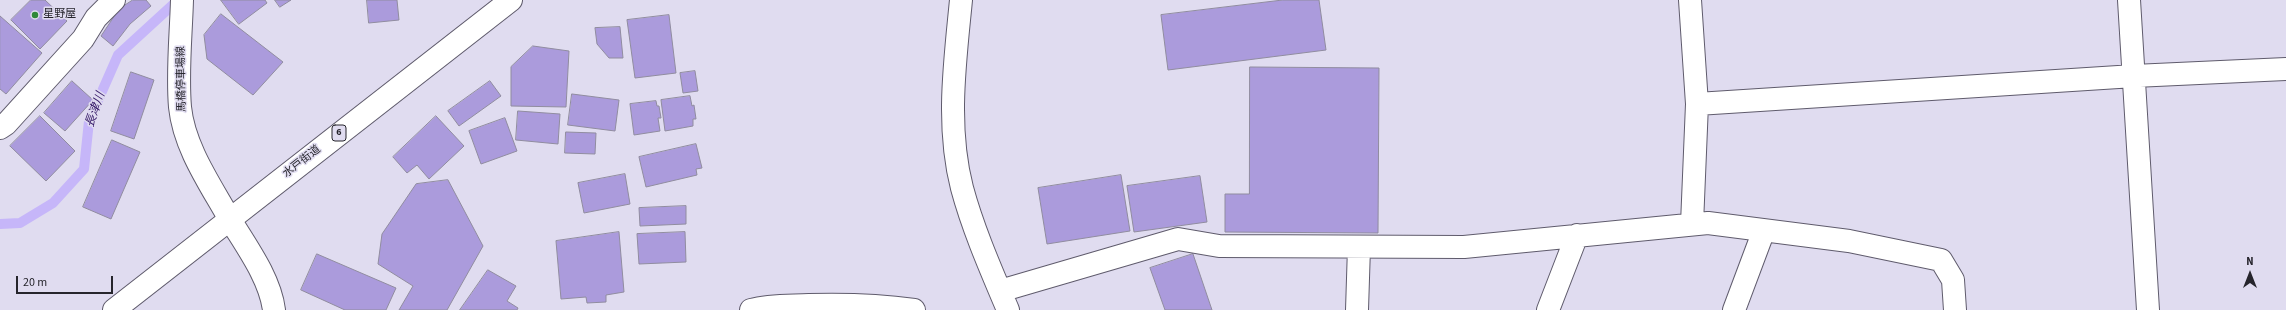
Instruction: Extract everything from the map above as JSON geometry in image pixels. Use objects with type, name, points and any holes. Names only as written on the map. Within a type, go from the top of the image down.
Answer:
[{"type":"main road","points":[[0,128],[6,124],[83,39],[96,18],[114,0]]},
{"type":"main road","name":"馬橋停車場線","points":[[182,0],[180,108],[194,156],[259,269],[279,307]]},
{"type":"main road","name":"水戸街道","points":[[114,310],[229,218],[511,0]]},
{"type":"main road","points":[[961,0],[954,71],[955,148],[962,187],[1004,300],[1178,239],[1219,246],[1464,247],[1708,223],[1849,241],[1941,260],[1953,280],[1955,310]]},
{"type":"main road","points":[[1690,0],[1697,104],[1692,224]]},
{"type":"main road","points":[[2129,0],[2148,310]]},
{"type":"main road","points":[[1697,104],[2134,76],[2286,69]]},
{"type":"main road","points":[[1734,310],[1764,230]]},
{"type":"main road","points":[[1548,310],[1577,236]]},
{"type":"main road","points":[[1357,310],[1359,247]]},
{"type":"main road","points":[[751,310],[766,306],[885,306],[914,310]]},
{"type":"building","points":[[31,0],[45,0],[67,21],[40,49],[11,20]]},
{"type":"building","points":[[133,0],[146,0],[151,6],[130,24],[113,46],[101,36],[119,9]]},
{"type":"building","points":[[221,0],[265,0],[267,3],[239,24]]},
{"type":"building","points":[[275,0],[291,0],[280,7]]},
{"type":"building","points":[[367,0],[397,0],[399,20],[369,23]]},
{"type":"building","points":[[1283,0],[1319,0],[1326,50],[1168,70],[1161,15]]},
{"type":"building","points":[[221,14],[283,62],[253,95],[207,59],[204,35]]},
{"type":"building","points":[[669,15],[676,73],[635,78],[627,20]]},
{"type":"building","points":[[0,16],[42,53],[6,94],[0,89]]},
{"type":"building","points":[[620,27],[623,58],[609,58],[597,44],[595,28]]},
{"type":"building","points":[[533,46],[569,51],[566,107],[511,106],[511,67]]},
{"type":"building","points":[[1250,67],[1379,68],[1378,233],[1225,232],[1225,194],[1249,194]]},
{"type":"building","points":[[695,71],[698,91],[683,93],[680,73]]},
{"type":"building","points":[[131,72],[154,80],[134,139],[111,131]]},
{"type":"building","points":[[72,81],[93,100],[65,131],[44,113]]},
{"type":"building","points":[[490,81],[501,96],[459,126],[448,111]]},
{"type":"building","points":[[572,94],[619,100],[615,131],[568,125]]},
{"type":"building","points":[[690,96],[692,106],[694,105],[696,119],[693,119],[693,126],[665,131],[661,100]]},
{"type":"building","points":[[656,101],[657,106],[659,106],[661,118],[658,118],[660,131],[634,135],[630,104]]},
{"type":"building","points":[[518,111],[560,114],[558,144],[516,140]]},
{"type":"building","points":[[40,116],[75,151],[46,181],[10,146]]},
{"type":"building","points":[[436,116],[464,146],[429,179],[417,165],[407,173],[393,157]]},
{"type":"building","points":[[505,118],[517,151],[481,164],[469,131]]},
{"type":"building","points":[[566,132],[596,133],[595,154],[565,153]]},
{"type":"building","points":[[112,140],[140,152],[111,219],[83,207]]},
{"type":"building","points":[[696,144],[702,168],[696,169],[697,175],[646,187],[639,157]]},
{"type":"building","points":[[625,174],[630,204],[584,213],[578,183]]},
{"type":"building","points":[[1121,175],[1130,231],[1047,244],[1038,188]]},
{"type":"building","points":[[1200,176],[1207,222],[1134,232],[1127,186]]},
{"type":"building","points":[[448,180],[483,246],[447,310],[399,310],[413,286],[378,264],[382,234],[416,184]]},
{"type":"building","points":[[686,206],[686,224],[640,226],[639,208]]},
{"type":"building","points":[[619,232],[624,292],[606,295],[606,302],[587,303],[586,297],[561,299],[556,241]]},
{"type":"building","points":[[685,232],[686,262],[639,264],[637,234]]},
{"type":"building","points":[[317,254],[396,288],[386,310],[345,310],[301,290]]},
{"type":"building","points":[[1193,254],[1212,310],[1165,310],[1150,268]]},
{"type":"building","points":[[488,270],[516,286],[507,301],[518,308],[517,310],[460,310]]},
{"type":"waterway","name":"長津川","points":[[0,224],[20,223],[53,203],[84,169],[89,121],[118,55],[178,0]]},
{"type":"place","name":"星野屋","points":[[35,15]]}]
